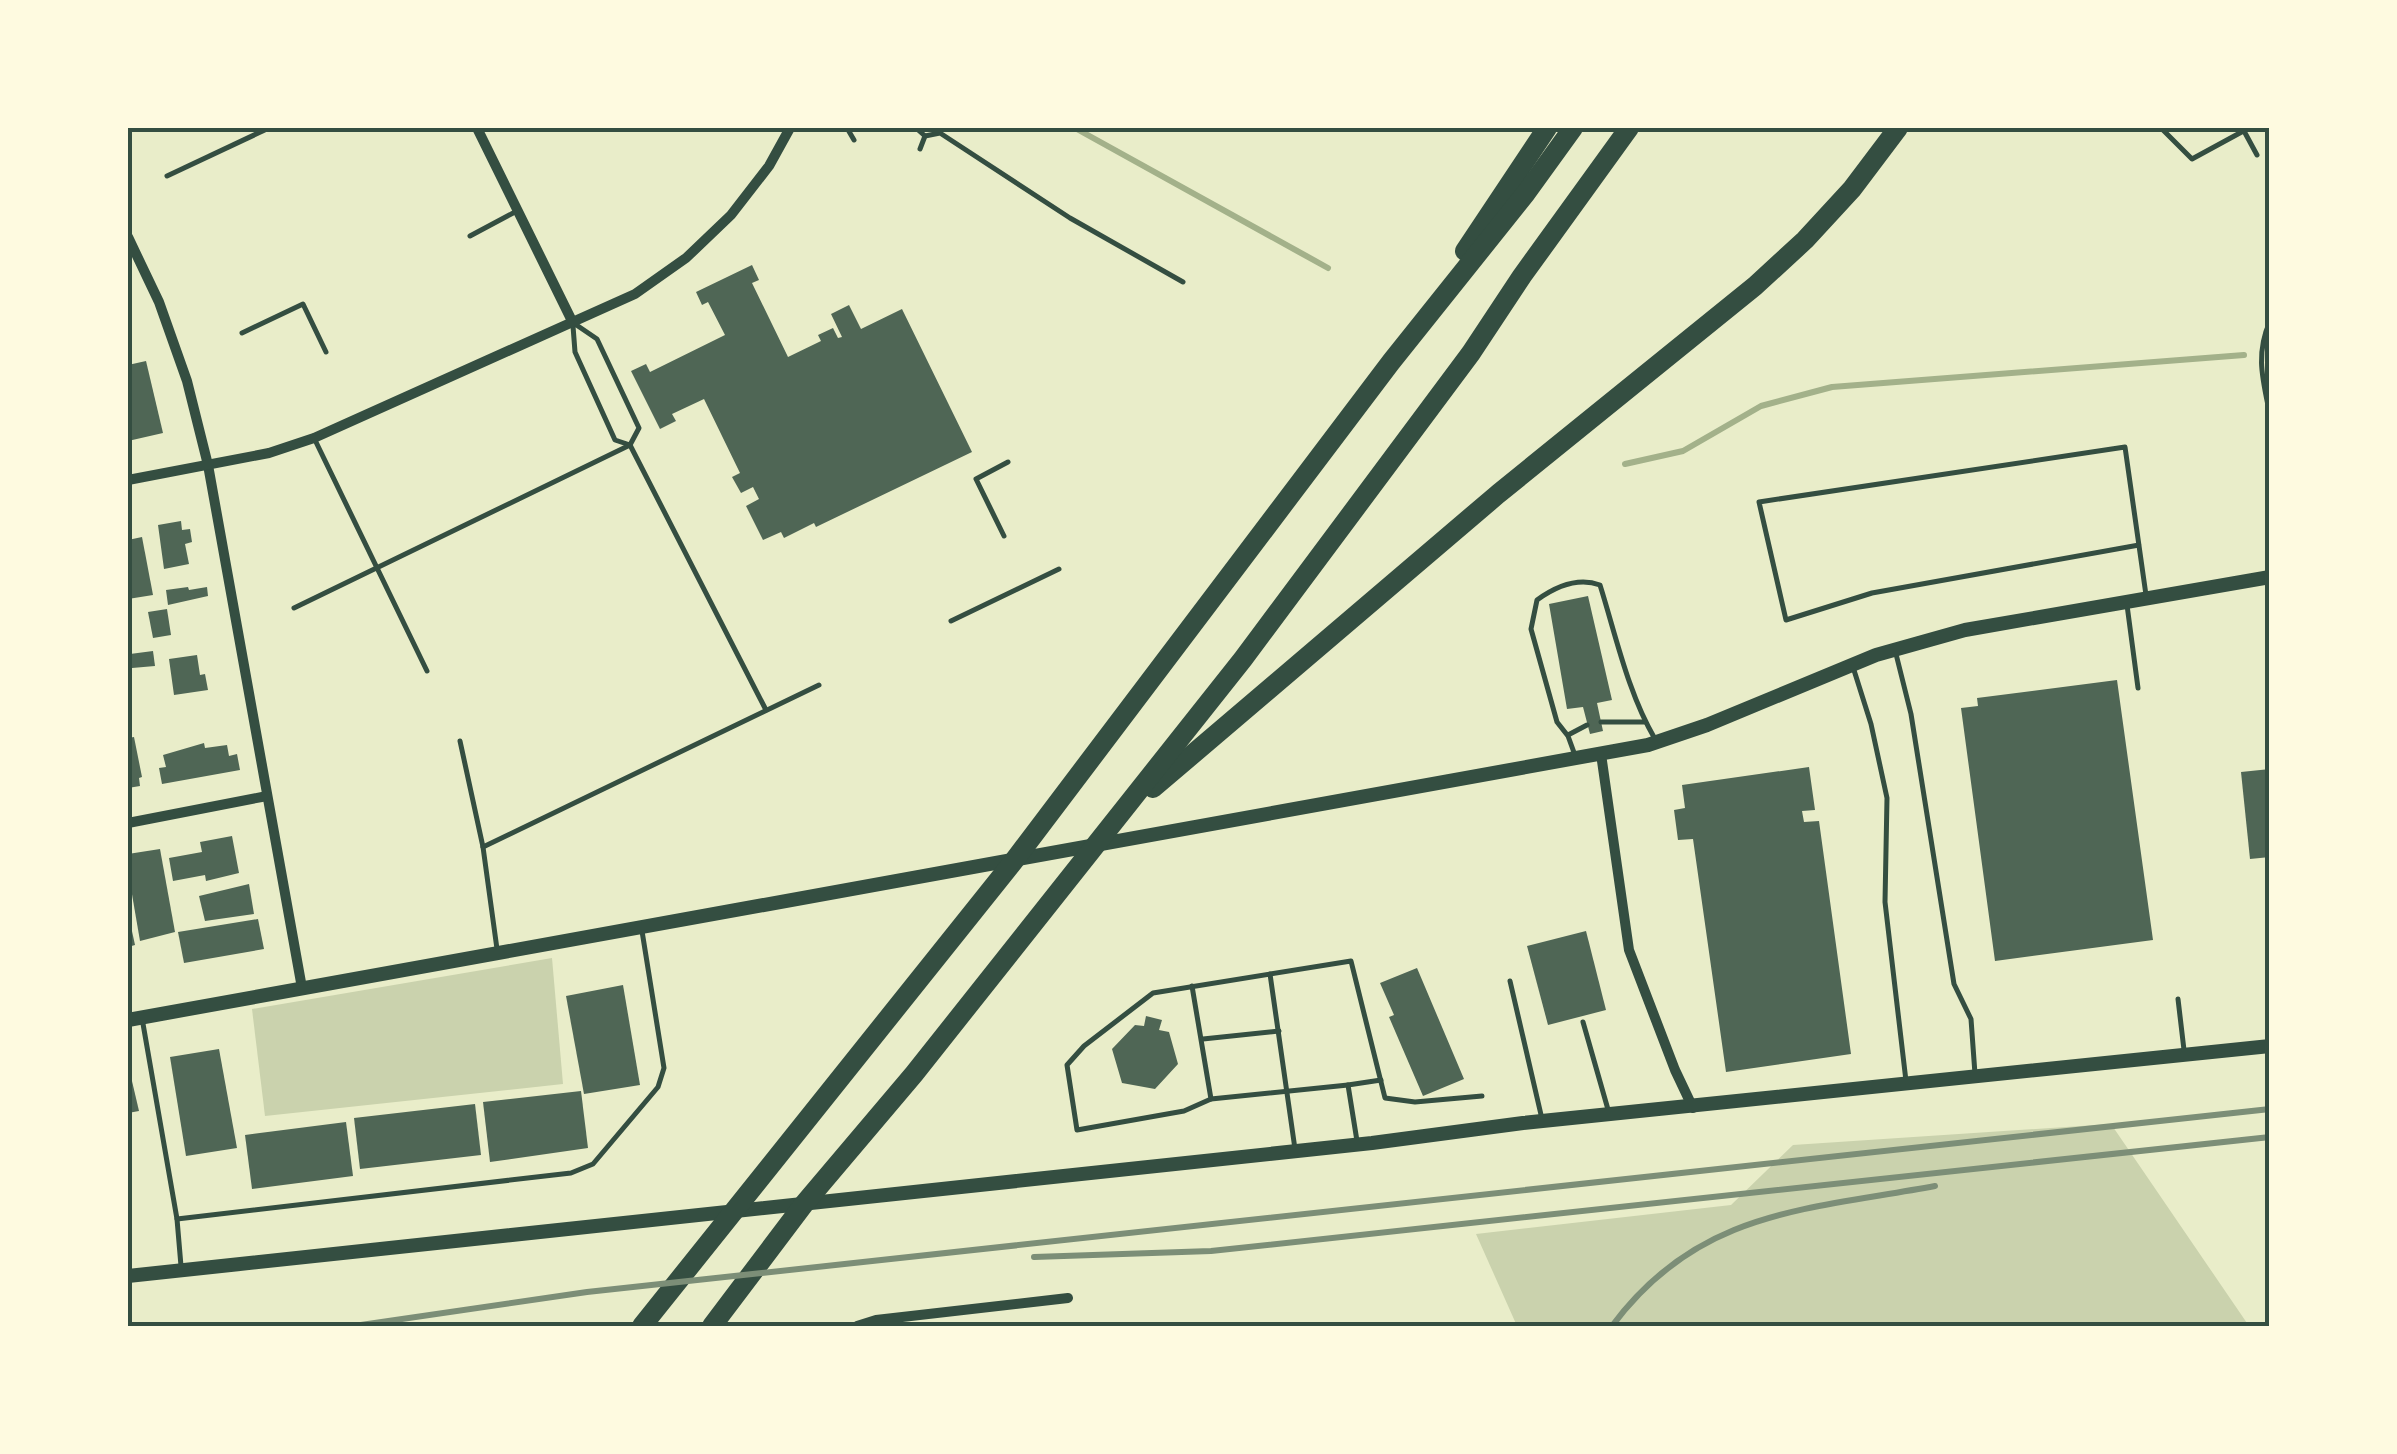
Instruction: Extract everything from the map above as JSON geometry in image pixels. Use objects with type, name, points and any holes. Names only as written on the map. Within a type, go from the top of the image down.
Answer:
[{"type":"highway","points":[[1391,362],[1547,128]]},
{"type":"highway","points":[[642,1326],[1012,862],[1573,128]]},
{"type":"highway","points":[[712,1326],[804,1204],[914,1074],[1243,659],[1472,353],[1522,276],[1629,128]]},
{"type":"highway","points":[[1118,818],[1498,494],[1755,286],[1840,202],[1898,128]]},
{"type":"street","points":[[478,128],[573,323]]},
{"type":"street","points":[[128,480],[269,452],[314,438],[634,294],[686,258],[731,215],[770,166],[790,128]]},
{"type":"street","points":[[128,237],[159,302],[188,381],[208,464],[302,988]]},
{"type":"street","points":[[135,1018],[1601,754],[1707,725],[1852,664],[1965,630],[2270,577]]},
{"type":"street","points":[[1601,754],[1630,950],[1693,1108]]},
{"type":"street","points":[[128,823],[267,796]]},
{"type":"street","points":[[128,1276],[2270,1046]]},
{"type":"street","points":[[857,1326],[876,1320],[1068,1298]]},
{"type":"lane","points":[[167,176],[268,128]]},
{"type":"lane","points":[[847,128],[854,140]]},
{"type":"lane","points":[[916,128],[925,136]]},
{"type":"lane","points":[[2160,128],[2192,160],[2247,129],[2256,155]]},
{"type":"lane","points":[[925,136],[940,133],[1070,218],[1183,282]]},
{"type":"lane","points":[[920,149],[925,136]]},
{"type":"lane","points":[[470,236],[518,211]]},
{"type":"lane","points":[[242,334],[303,304],[326,352]]},
{"type":"lane","points":[[2270,321],[2260,342],[2258,360],[2270,415]]},
{"type":"lane","points":[[294,608],[630,445],[639,428],[597,340],[573,323]]},
{"type":"lane","points":[[573,323],[574,352],[615,440],[630,445],[766,710]]},
{"type":"lane","points":[[314,438],[427,671]]},
{"type":"lane","points":[[2139,545],[1872,593],[1786,620],[1759,502],[2125,447],[2147,598]]},
{"type":"lane","points":[[1004,536],[976,478],[1008,462]]},
{"type":"lane","points":[[951,621],[1059,569]]},
{"type":"lane","points":[[1576,758],[1558,722],[1532,630],[1538,600],[1552,589],[1587,581],[1600,585],[1645,722],[1656,742]]},
{"type":"lane","points":[[2127,602],[2138,688]]},
{"type":"lane","points":[[1895,650],[1910,714],[1954,984],[1971,1019],[1976,1078]]},
{"type":"lane","points":[[1852,664],[1871,724],[1886,798],[1886,902],[1907,1085]]},
{"type":"lane","points":[[482,847],[820,684]]},
{"type":"lane","points":[[1601,722],[1645,722]]},
{"type":"lane","points":[[1568,736],[1587,725]]},
{"type":"lane","points":[[460,740],[498,953]]},
{"type":"lane","points":[[178,1219],[571,1173],[593,1164],[658,1087],[664,1068],[642,928]]},
{"type":"lane","points":[[1381,1080],[1211,1099],[1184,1112],[1077,1130],[1067,1065],[1084,1046],[1153,993],[1351,961],[1381,1080],[1384,1098],[1414,1102],[1482,1096]]},
{"type":"lane","points":[[1270,974],[1295,1151]]},
{"type":"lane","points":[[1510,981],[1542,1122]]},
{"type":"lane","points":[[1192,986],[1211,1099]]},
{"type":"lane","points":[[2178,998],[2185,1055]]},
{"type":"lane","points":[[135,1018],[178,1219],[181,1270]]},
{"type":"lane","points":[[1582,1022],[1610,1116]]},
{"type":"lane","points":[[1202,1040],[1279,1030]]},
{"type":"lane","points":[[1348,1085],[1357,1144]]},
{"type":"green space","points":[[552,958],[563,1084],[265,1116],[252,1009]]},
{"type":"green space","points":[[2111,1124],[2249,1326],[1517,1326],[1476,1234],[1731,1205],[1793,1145]]},
{"type":"building","points":[[752,265],[759,280],[752,283],[788,357],[821,341],[818,335],[833,328],[838,338],[842,337],[831,314],[849,305],[861,329],[902,309],[972,452],[816,527],[814,523],[784,538],[781,532],[763,540],[746,506],[759,499],[753,487],[741,493],[732,477],[740,473],[704,399],[672,414],[676,421],[660,429],[631,371],[646,364],[650,372],[725,335],[708,302],[702,305],[696,292]]},
{"type":"building","points":[[146,361],[163,433],[128,441],[128,365]]},
{"type":"building","points":[[181,521],[182,530],[190,529],[192,542],[185,544],[189,564],[164,569],[158,525]]},
{"type":"building","points":[[142,537],[153,595],[128,599],[128,540]]},
{"type":"building","points":[[207,587],[208,596],[168,605],[166,590]]},
{"type":"building","points":[[1588,596],[1612,700],[1597,703],[1603,731],[1590,734],[1583,707],[1567,709],[1549,604]]},
{"type":"building","points":[[167,609],[171,635],[153,638],[148,612]]},
{"type":"building","points":[[153,651],[155,666],[132,668],[130,654]]},
{"type":"building","points":[[197,655],[200,675],[205,674],[208,690],[174,695],[169,659]]},
{"type":"building","points":[[2117,680],[2153,940],[1995,961],[1961,708],[1978,706],[1977,698]]},
{"type":"building","points":[[134,737],[142,777],[140,786],[128,788],[128,738]]},
{"type":"building","points":[[204,743],[205,748],[227,745],[229,756],[237,754],[240,770],[162,784],[159,768],[166,767],[163,755]]},
{"type":"building","points":[[1809,767],[1815,810],[1802,811],[1804,822],[1819,821],[1851,1054],[1726,1072],[1693,839],[1678,840],[1674,810],[1685,808],[1682,785]]},
{"type":"building","points":[[2270,769],[2270,857],[2250,859],[2241,772]]},
{"type":"building","points":[[232,836],[239,873],[206,881],[205,875],[173,881],[169,858],[202,852],[200,842]]},
{"type":"building","points":[[160,849],[175,932],[140,941],[128,854]]},
{"type":"building","points":[[249,884],[254,914],[205,921],[199,896]]},
{"type":"building","points":[[128,913],[135,945],[128,947]]},
{"type":"building","points":[[258,919],[264,949],[184,963],[178,932]]},
{"type":"building","points":[[1586,931],[1606,1010],[1548,1025],[1527,946]]},
{"type":"building","points":[[1417,968],[1464,1079],[1423,1096],[1389,1017],[1394,1015],[1380,983]]},
{"type":"building","points":[[623,985],[640,1085],[584,1094],[566,996]]},
{"type":"building","points":[[1146,1016],[1162,1020],[1159,1030],[1169,1032],[1178,1064],[1155,1089],[1122,1083],[1112,1049],[1135,1025],[1144,1026]]},
{"type":"building","points":[[219,1049],[237,1148],[186,1156],[170,1057]]},
{"type":"building","points":[[128,1064],[139,1111],[128,1113]]},
{"type":"building","points":[[581,1091],[588,1148],[490,1162],[483,1102]]},
{"type":"building","points":[[475,1104],[481,1155],[360,1169],[354,1118]]},
{"type":"building","points":[[346,1122],[353,1176],[252,1189],[245,1135]]},
{"type":"waterway","points":[[1075,128],[1328,268]]},
{"type":"waterway","points":[[1625,464],[1683,451],[1761,406],[1832,387],[2244,355]]},
{"type":"railway","points":[[354,1326],[587,1292],[2270,1109]]},
{"type":"railway","points":[[1034,1257],[1211,1251],[2270,1137]]},
{"type":"railway","points":[[1612,1326],[1645,1288],[1681,1259],[1718,1237],[1799,1210],[1935,1186]]}]
